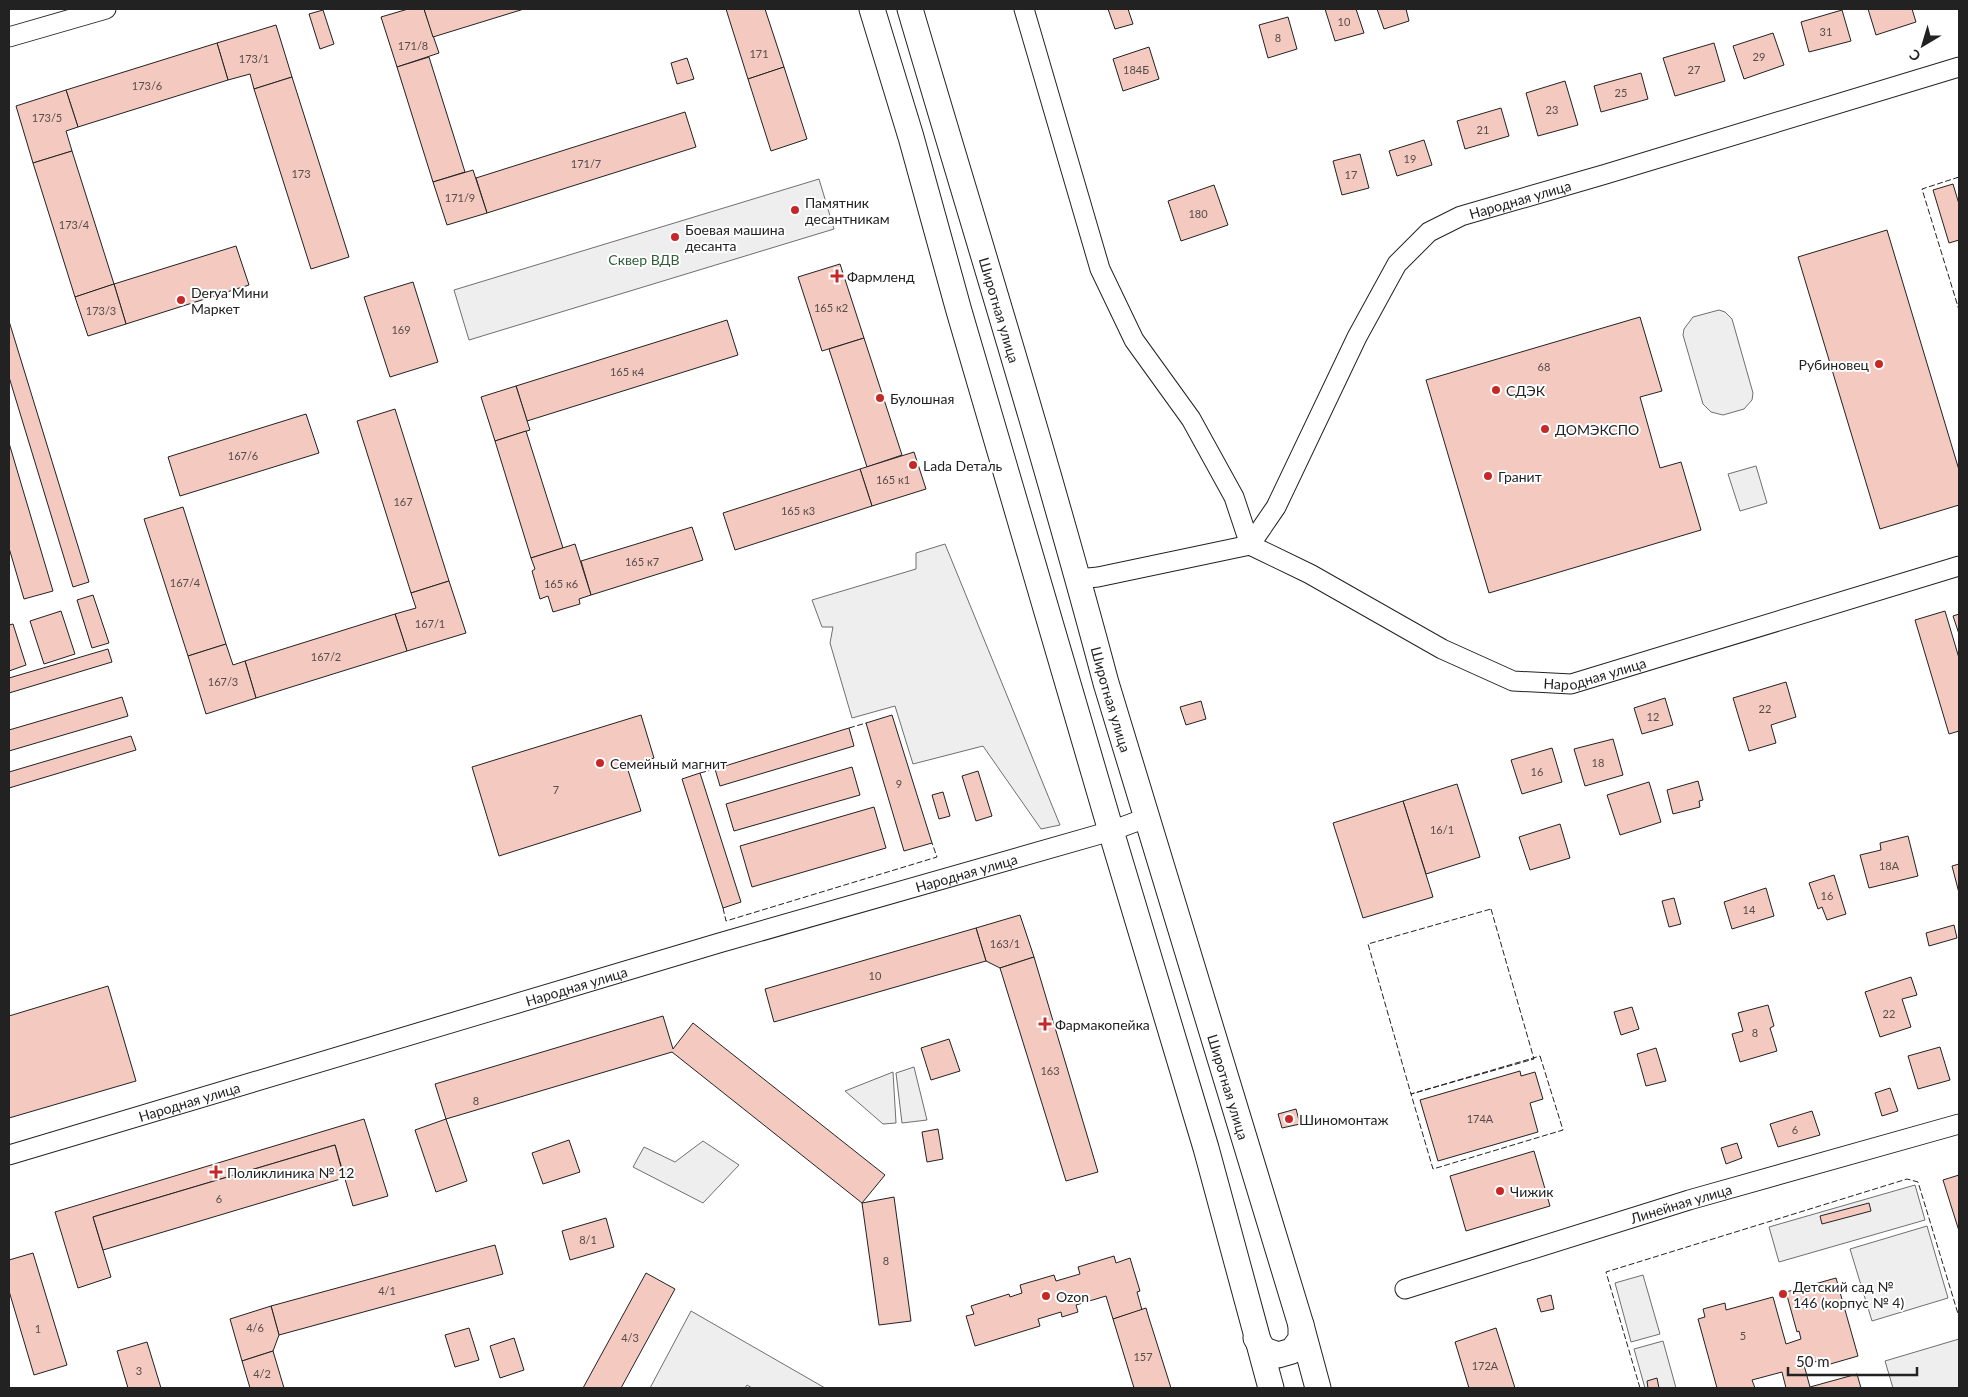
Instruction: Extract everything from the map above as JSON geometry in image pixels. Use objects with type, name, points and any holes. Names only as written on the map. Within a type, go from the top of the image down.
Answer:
[{"type":"main road","points":[[872,9],[911,137],[959,311],[1111,831],[1206,1148],[1271,1388]]},
{"type":"main road","name":"Широтная улица","points":[[910,9],[1016,364],[1106,683],[1301,1325],[1318,1388]]},
{"type":"main road","points":[[959,311],[967,323],[974,325],[986,322],[995,312],[997,300]]},
{"type":"main road","points":[[978,375],[978,360],[982,353],[996,349],[1009,353],[1016,364]]},
{"type":"main road","points":[[1256,1338],[1264,1350],[1278,1355],[1292,1351],[1301,1339],[1301,1325]]},
{"type":"street","points":[[9,37],[106,9]]},
{"type":"street","points":[[1024,9],[1100,269],[1134,340],[1191,419],[1234,497],[1250,544],[1078,579]]},
{"type":"street","name":"Народная улица","points":[[1959,67],[1461,216],[1430,232],[1397,264],[1357,336],[1276,508],[1250,544],[1310,574],[1442,648],[1513,681],[1572,684],[1959,566]]},
{"type":"street","name":"Народная улица","points":[[9,1155],[719,943],[1111,831],[1146,818]]},
{"type":"street","name":"Линейная улица","points":[[1405,1289],[1680,1203],[1959,1124]]},
{"type":"green space","name":"Сквер ВДВ","points":[[819,179],[834,229],[469,340],[454,290]]},
{"type":"green space","points":[[1719,310],[1725,312],[1732,319],[1753,393],[1752,400],[1744,409],[1723,415],[1711,412],[1703,404],[1683,335],[1684,329],[1693,317]]},
{"type":"green space","points":[[1756,466],[1767,503],[1740,511],[1728,474]]},
{"type":"green space","points":[[945,544],[1060,825],[1041,829],[983,746],[913,764],[895,706],[852,718],[830,643],[833,627],[822,627],[812,600],[916,569],[916,553]]},
{"type":"green space","points":[[914,1067],[927,1120],[902,1123],[896,1073]]},
{"type":"green space","points":[[893,1072],[896,1123],[883,1124],[845,1091]]},
{"type":"green space","points":[[703,1141],[739,1165],[703,1203],[633,1167],[644,1147],[675,1162]]},
{"type":"green space","points":[[1915,1185],[1925,1220],[1779,1262],[1769,1227]]},
{"type":"green space","points":[[1927,1226],[1948,1298],[1872,1321],[1850,1249]]},
{"type":"green space","points":[[1643,1275],[1660,1334],[1631,1342],[1615,1283]]},
{"type":"green space","points":[[691,1311],[825,1388],[752,1388],[747,1385],[745,1388],[650,1388]]},
{"type":"green space","points":[[1959,1339],[1959,1388],[1893,1388],[1885,1361]]},
{"type":"green space","points":[[1663,1341],[1676,1388],[1645,1388],[1634,1349]]},
{"type":"building","points":[[408,9],[424,9],[439,53],[397,67],[381,17]]},
{"type":"building","points":[[424,9],[524,9],[433,37]]},
{"type":"building","points":[[726,9],[765,9],[784,67],[748,79]]},
{"type":"building","points":[[1108,9],[1128,9],[1133,24],[1115,29]]},
{"type":"building","points":[[1325,9],[1356,9],[1364,33],[1335,41]]},
{"type":"building","points":[[1377,9],[1406,9],[1409,21],[1384,29]]},
{"type":"building","points":[[1868,9],[1912,9],[1916,22],[1876,35]]},
{"type":"building","points":[[323,10],[334,44],[320,49],[309,14]]},
{"type":"building","points":[[1842,10],[1851,41],[1809,52],[1801,22]]},
{"type":"building","points":[[1288,17],[1297,49],[1268,58],[1259,25]]},
{"type":"building","points":[[276,25],[292,77],[254,89],[250,74],[228,80],[217,43]]},
{"type":"building","points":[[1773,33],[1784,65],[1744,79],[1733,46]]},
{"type":"building","points":[[217,43],[228,80],[78,127],[66,90]]},
{"type":"building","points":[[1714,43],[1725,81],[1675,96],[1663,58]]},
{"type":"building","points":[[1149,47],[1159,79],[1123,91],[1113,59]]},
{"type":"building","points":[[429,57],[465,172],[433,182],[397,67]]},
{"type":"building","points":[[687,58],[694,79],[677,84],[671,63]]},
{"type":"building","points":[[784,67],[807,139],[771,151],[748,79]]},
{"type":"building","points":[[1641,73],[1648,99],[1601,112],[1594,86]]},
{"type":"building","points":[[292,77],[349,257],[311,269],[254,89]]},
{"type":"building","points":[[1565,81],[1578,125],[1538,136],[1526,93]]},
{"type":"building","points":[[66,90],[78,127],[66,131],[72,151],[33,163],[16,106]]},
{"type":"building","points":[[1501,108],[1509,136],[1465,149],[1457,121]]},
{"type":"building","points":[[685,112],[696,147],[487,213],[476,178]]},
{"type":"building","points":[[1424,140],[1432,165],[1397,176],[1389,151]]},
{"type":"building","points":[[72,151],[114,284],[75,297],[33,163]]},
{"type":"building","points":[[1360,154],[1369,188],[1342,195],[1333,161]]},
{"type":"building","points":[[473,170],[487,213],[447,225],[433,182]]},
{"type":"building","points":[[1953,184],[1959,204],[1959,240],[1949,243],[1933,190]]},
{"type":"building","points":[[1214,185],[1228,225],[1181,241],[1168,201]]},
{"type":"building","name":"Рубиновец","points":[[1887,230],[1959,470],[1959,505],[1880,529],[1798,257]]},
{"type":"building","points":[[236,246],[249,285],[126,324],[114,284]]},
{"type":"building","points":[[840,264],[864,338],[822,351],[798,277]]},
{"type":"building","points":[[413,282],[438,362],[390,377],[364,297]]},
{"type":"building","points":[[114,284],[126,324],[88,336],[75,297]]},
{"type":"building","name":"ДОМЭКСПО","points":[[1640,317],[1662,391],[1640,397],[1660,468],[1681,462],[1701,530],[1489,593],[1426,380]]},
{"type":"building","points":[[727,320],[738,355],[527,421],[516,386]]},
{"type":"building","points":[[9,321],[89,582],[73,587],[9,377]]},
{"type":"building","points":[[864,338],[902,455],[867,467],[829,349]]},
{"type":"building","points":[[516,386],[530,430],[495,441],[481,397]]},
{"type":"building","points":[[395,409],[449,581],[411,593],[357,421]]},
{"type":"building","points":[[306,414],[319,453],[180,496],[168,457]]},
{"type":"building","points":[[526,431],[563,548],[531,558],[495,441]]},
{"type":"building","points":[[9,443],[53,591],[24,599],[9,548]]},
{"type":"building","points":[[914,452],[926,489],[872,506],[860,469]]},
{"type":"building","points":[[860,469],[872,506],[735,550],[723,513]]},
{"type":"building","points":[[183,507],[226,644],[188,656],[144,519]]},
{"type":"building","points":[[692,527],[703,560],[591,595],[581,561]]},
{"type":"building","points":[[575,544],[591,595],[579,599],[580,604],[553,612],[548,596],[540,599],[532,571],[535,569],[531,558]]},
{"type":"building","points":[[449,581],[466,633],[407,651],[395,614],[416,608],[411,593]]},
{"type":"building","points":[[93,595],[109,643],[92,648],[77,600]]},
{"type":"building","points":[[61,611],[75,654],[44,664],[30,621]]},
{"type":"building","points":[[1945,611],[1959,658],[1959,731],[1949,734],[1915,620]]},
{"type":"building","points":[[395,614],[407,651],[256,698],[245,661]]},
{"type":"building","points":[[1959,614],[1959,634],[1953,616]]},
{"type":"building","points":[[13,624],[26,665],[9,671],[9,625]]},
{"type":"building","points":[[226,644],[233,665],[245,661],[256,698],[206,714],[188,656]]},
{"type":"building","points":[[108,649],[112,662],[9,693],[9,678]]},
{"type":"building","points":[[1786,682],[1796,717],[1771,725],[1776,743],[1749,751],[1733,698]]},
{"type":"building","points":[[122,697],[128,716],[9,751],[9,730]]},
{"type":"building","points":[[1665,698],[1673,725],[1642,734],[1634,708]]},
{"type":"building","points":[[1201,701],[1206,719],[1186,725],[1180,707]]},
{"type":"building","points":[[641,715],[654,758],[627,767],[641,811],[499,856],[472,767]]},
{"type":"building","points":[[892,715],[932,843],[904,851],[866,723]]},
{"type":"building","points":[[849,728],[854,746],[720,786],[715,769]]},
{"type":"building","points":[[131,736],[136,750],[9,788],[9,772]]},
{"type":"building","points":[[1613,739],[1623,775],[1585,786],[1574,749]]},
{"type":"building","points":[[1552,748],[1562,782],[1522,794],[1511,760]]},
{"type":"building","points":[[852,767],[860,795],[734,831],[726,804]]},
{"type":"building","points":[[978,771],[992,816],[976,821],[962,776]]},
{"type":"building","points":[[700,773],[741,902],[723,908],[682,779]]},
{"type":"building","points":[[1698,781],[1703,800],[1699,801],[1700,807],[1673,814],[1667,790]]},
{"type":"building","points":[[1649,782],[1661,822],[1620,835],[1607,795]]},
{"type":"building","points":[[1457,784],[1480,857],[1426,874],[1403,801]]},
{"type":"building","points":[[943,792],[950,816],[939,819],[932,795]]},
{"type":"building","points":[[1403,801],[1433,897],[1363,918],[1333,823]]},
{"type":"building","points":[[874,807],[886,848],[752,887],[740,846]]},
{"type":"building","points":[[1560,824],[1570,858],[1530,870],[1519,837]]},
{"type":"building","points":[[1908,836],[1918,876],[1869,888],[1860,855],[1881,850],[1880,843]]},
{"type":"building","points":[[1959,864],[1959,893],[1952,866]]},
{"type":"building","points":[[1834,875],[1846,914],[1827,920],[1822,907],[1818,909],[1809,883]]},
{"type":"building","points":[[1766,888],[1774,916],[1732,929],[1724,902]]},
{"type":"building","points":[[1674,898],[1681,924],[1669,927],[1662,901]]},
{"type":"building","points":[[1020,915],[1034,957],[1000,968],[986,961],[976,928]]},
{"type":"building","points":[[1954,925],[1957,938],[1929,946],[1926,933]]},
{"type":"building","points":[[976,928],[986,961],[774,1022],[765,989]]},
{"type":"building","points":[[1034,957],[1098,1172],[1066,1181],[1000,968]]},
{"type":"building","points":[[1911,977],[1917,995],[1902,999],[1911,1027],[1880,1037],[1865,992]]},
{"type":"building","points":[[108,986],[136,1081],[9,1118],[9,1016]]},
{"type":"building","points":[[1768,1005],[1774,1026],[1770,1028],[1777,1051],[1740,1062],[1732,1034],[1743,1031],[1738,1013]]},
{"type":"building","points":[[1632,1007],[1639,1029],[1621,1035],[1614,1012]]},
{"type":"building","points":[[663,1016],[673,1049],[693,1023],[885,1175],[862,1203],[672,1052],[446,1119],[435,1084]]},
{"type":"building","points":[[949,1039],[960,1071],[931,1080],[921,1048]]},
{"type":"building","points":[[1940,1047],[1950,1080],[1918,1089],[1908,1056]]},
{"type":"building","points":[[1656,1048],[1666,1081],[1646,1086],[1637,1054]]},
{"type":"building","points":[[1520,1071],[1521,1076],[1535,1072],[1543,1099],[1530,1103],[1538,1132],[1438,1161],[1420,1100]]},
{"type":"building","points":[[1890,1088],[1898,1111],[1882,1116],[1875,1093]]},
{"type":"building","name":"Шиномонтаж","points":[[1296,1109],[1300,1124],[1282,1128],[1278,1114]]},
{"type":"building","points":[[1812,1111],[1820,1135],[1778,1147],[1770,1124]]},
{"type":"building","points":[[364,1119],[388,1196],[353,1206],[335,1145],[93,1217],[111,1277],[78,1288],[55,1212]]},
{"type":"building","points":[[446,1119],[467,1181],[436,1192],[415,1130]]},
{"type":"building","points":[[938,1129],[943,1159],[927,1162],[922,1132]]},
{"type":"building","points":[[569,1140],[580,1172],[543,1184],[532,1153]]},
{"type":"building","points":[[1737,1143],[1742,1158],[1726,1164],[1721,1148]]},
{"type":"building","points":[[335,1145],[344,1178],[103,1250],[93,1217]]},
{"type":"building","name":"Чижик","points":[[1534,1151],[1550,1206],[1466,1231],[1450,1176]]},
{"type":"building","points":[[1959,1175],[1959,1231],[1943,1180]]},
{"type":"building","points":[[894,1197],[911,1321],[879,1325],[862,1203]]},
{"type":"building","points":[[1869,1203],[1871,1211],[1822,1224],[1820,1216]]},
{"type":"building","points":[[606,1218],[614,1247],[570,1260],[562,1231]]},
{"type":"building","points":[[495,1245],[503,1274],[279,1335],[271,1306]]},
{"type":"building","points":[[33,1253],[67,1365],[34,1375],[9,1291],[9,1260]]},
{"type":"building","points":[[1114,1256],[1116,1263],[1130,1258],[1140,1291],[1137,1292],[1142,1310],[1113,1319],[1106,1296],[1076,1305],[1078,1312],[1062,1317],[1061,1312],[1038,1319],[1040,1326],[975,1346],[966,1316],[974,1314],[971,1306],[1009,1294],[1010,1297],[1022,1293],[1020,1285],[1054,1275],[1056,1281],[1080,1274],[1078,1267]]},
{"type":"building","points":[[646,1273],[675,1289],[621,1388],[583,1388]]},
{"type":"building","points":[[1836,1278],[1858,1356],[1827,1365],[1825,1359],[1804,1365],[1810,1387],[1857,1374],[1861,1388],[1786,1388],[1782,1372],[1752,1380],[1755,1388],[1717,1388],[1698,1319],[1705,1317],[1703,1309],[1725,1303],[1726,1310],[1773,1297],[1786,1344],[1801,1339],[1799,1331],[1797,1332],[1786,1292]]},
{"type":"building","points":[[1551,1295],[1554,1309],[1541,1312],[1537,1299]]},
{"type":"building","points":[[271,1306],[279,1335],[273,1351],[242,1361],[230,1319]]},
{"type":"building","points":[[1146,1308],[1171,1388],[1134,1388],[1113,1319]]},
{"type":"building","points":[[469,1328],[479,1360],[455,1367],[445,1335]]},
{"type":"building","points":[[1496,1328],[1515,1388],[1469,1388],[1455,1342]]},
{"type":"building","points":[[514,1338],[524,1370],[500,1378],[490,1346]]},
{"type":"building","points":[[147,1342],[161,1388],[128,1388],[117,1351]]},
{"type":"building","points":[[273,1351],[284,1388],[250,1388],[242,1361]]},
{"type":"building","points":[[1657,1378],[1659,1388],[1648,1388],[1647,1381]]},
{"type":"fence","points":[[1959,177],[1922,189],[1959,310]]},
{"type":"fence","points":[[849,728],[866,723]]},
{"type":"fence","points":[[700,773],[715,769]]},
{"type":"fence","points":[[723,908],[726,921],[937,857],[932,843]]},
{"type":"fence","points":[[1491,909],[1534,1059],[1411,1094],[1368,944],[1491,909]]},
{"type":"fence","points":[[1540,1056],[1563,1130],[1433,1169],[1411,1094],[1540,1056]]},
{"type":"fence","points":[[1640,1388],[1606,1272],[1907,1179],[1918,1182],[1959,1317]]},
{"type":"place","name":"Памятник десантникам","points":[[795,210]]},
{"type":"place","name":"Боевая машина десанта","points":[[675,237]]},
{"type":"place","name":"Фармленд","points":[[837,276]]},
{"type":"place","name":"Derya Мини Маркет","points":[[181,300]]},
{"type":"place","name":"Рубиновец","points":[[1879,364]]},
{"type":"place","name":"СДЭК","points":[[1496,390]]},
{"type":"place","name":"Булошная","points":[[880,398]]},
{"type":"place","name":"ДОМЭКСПО","points":[[1545,429]]},
{"type":"place","name":"Lada Dеталь","points":[[913,465]]},
{"type":"place","name":"Гранит","points":[[1488,476]]},
{"type":"place","name":"Семейный магнит","points":[[600,763]]},
{"type":"place","name":"Фармакопейка","points":[[1045,1024]]},
{"type":"place","name":"Шиномонтаж","points":[[1289,1119]]},
{"type":"place","name":"Поликлиника № 12","points":[[216,1172]]},
{"type":"place","name":"Чижик","points":[[1500,1191]]},
{"type":"place","name":"Детский сад № 146 (корпус № 4)","points":[[1783,1294]]},
{"type":"place","name":"Ozon","points":[[1046,1296]]}]
